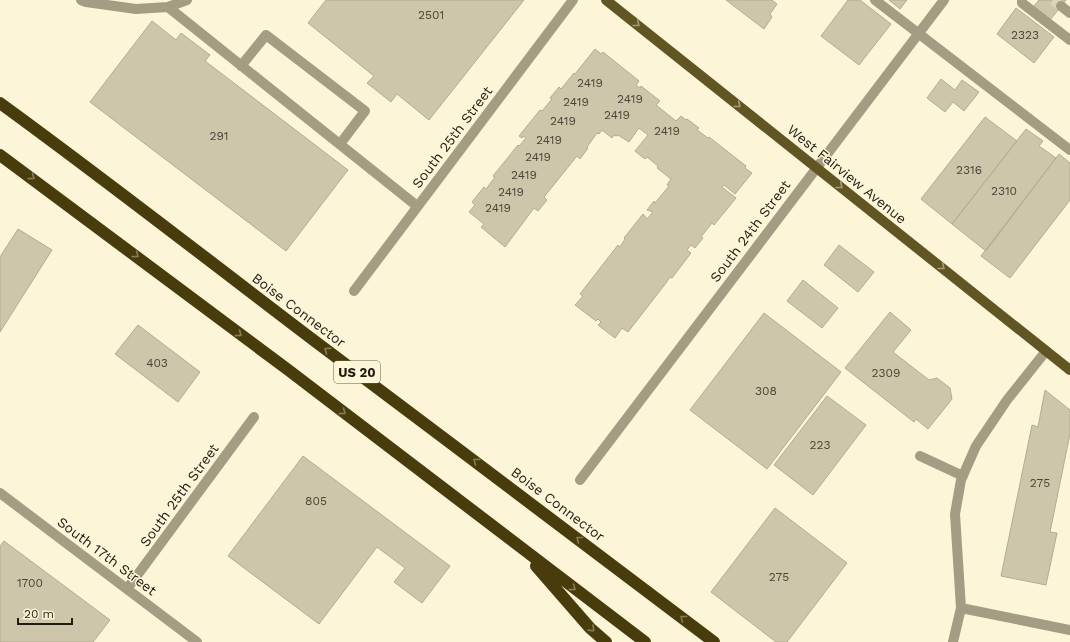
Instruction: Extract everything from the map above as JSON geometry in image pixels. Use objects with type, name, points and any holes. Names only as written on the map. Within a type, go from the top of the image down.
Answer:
[{"type":"highway","name":"Boise Connector","points":[[0,103],[548,515],[714,642]]},
{"type":"highway","name":"US 20","points":[[0,154],[287,369],[644,642]]},
{"type":"highway","points":[[520,547],[590,628],[606,642]]},
{"type":"main road","name":"West Fairview Avenue","points":[[606,0],[1070,370]]},
{"type":"street","points":[[81,0],[136,9],[168,7],[187,0]]},
{"type":"street","name":"South 25th Street","points":[[354,291],[573,0]]},
{"type":"street","points":[[875,0],[1070,150]]},
{"type":"street","name":"South 24th Street","points":[[580,480],[944,0]]},
{"type":"street","points":[[1022,0],[1022,3],[1070,40]]},
{"type":"street","points":[[1061,6],[1070,13]]},
{"type":"street","points":[[168,7],[417,206]]},
{"type":"street","points":[[241,66],[266,35],[365,111],[340,144]]},
{"type":"street","points":[[953,642],[961,608],[955,514],[961,480],[976,446],[1007,400],[1046,351]]},
{"type":"street","name":"South 25th Street","points":[[127,589],[254,417]]},
{"type":"street","points":[[920,456],[963,476]]},
{"type":"street","name":"South 17th Street","points":[[0,493],[197,642]]},
{"type":"street","points":[[961,608],[1070,630]]},
{"type":"building","points":[[326,0],[524,0],[429,120],[397,94],[391,102],[367,83],[374,76],[308,23]]},
{"type":"building","points":[[726,0],[772,0],[777,4],[770,14],[772,17],[764,29]]},
{"type":"building","points":[[848,0],[860,0],[891,24],[859,65],[821,36]]},
{"type":"building","points":[[889,0],[907,0],[900,9]]},
{"type":"building","points":[[1039,0],[1066,0],[1050,20],[1033,7]]},
{"type":"building","points":[[1016,8],[1054,37],[1034,63],[997,34]]},
{"type":"building","points":[[152,21],[176,40],[181,33],[210,55],[205,61],[348,170],[286,251],[90,102]]},
{"type":"building","points":[[595,49],[601,54],[603,52],[639,81],[636,85],[640,88],[641,86],[660,101],[656,105],[676,121],[681,116],[686,120],[687,119],[699,128],[697,130],[708,138],[709,137],[746,166],[745,168],[752,173],[735,194],[724,185],[722,187],[736,198],[714,225],[712,223],[701,237],[703,238],[695,248],[691,245],[687,250],[691,253],[672,278],[670,277],[628,332],[622,328],[615,338],[598,325],[601,322],[598,319],[596,321],[575,305],[583,296],[580,294],[618,245],[620,247],[625,239],[624,238],[643,214],[647,219],[653,212],[647,210],[669,186],[667,185],[671,179],[657,168],[658,166],[647,157],[645,159],[635,151],[648,135],[639,128],[629,142],[618,135],[614,135],[612,138],[602,130],[599,134],[597,133],[580,159],[577,156],[544,197],[547,200],[538,211],[534,208],[505,247],[481,227],[484,224],[469,212],[475,205],[472,202],[484,187],[486,189],[495,177],[493,176],[518,145],[519,146],[526,138],[519,136],[540,110],[542,111],[552,99],[550,98],[559,87],[561,89]]},
{"type":"building","points":[[941,79],[955,90],[962,80],[979,92],[964,111],[953,102],[945,112],[927,98]]},
{"type":"building","points":[[985,117],[1017,141],[952,224],[921,199]]},
{"type":"building","points":[[1026,129],[1043,141],[1039,146],[1056,158],[986,251],[952,224]]},
{"type":"building","points":[[1059,154],[1070,163],[1070,200],[1010,278],[981,256]]},
{"type":"building","points":[[18,229],[52,250],[0,332],[0,257]]},
{"type":"building","points":[[839,245],[874,272],[858,292],[824,265]]},
{"type":"building","points":[[803,280],[838,308],[822,328],[787,301]]},
{"type":"building","points":[[890,312],[911,330],[893,352],[929,380],[937,378],[950,388],[952,399],[928,429],[916,419],[914,422],[845,368]]},
{"type":"building","points":[[764,313],[841,372],[767,469],[690,410]]},
{"type":"building","points":[[138,325],[200,372],[178,402],[115,354]]},
{"type":"building","points":[[1045,390],[1070,410],[1070,434],[1050,532],[1057,533],[1046,585],[1001,576],[1032,425],[1038,427]]},
{"type":"building","points":[[827,396],[866,425],[813,495],[774,465]]},
{"type":"building","points":[[303,456],[450,566],[422,603],[394,582],[405,568],[377,547],[319,624],[228,556]]},
{"type":"building","points":[[775,508],[847,563],[787,642],[776,642],[711,592]]},
{"type":"building","points":[[4,541],[110,620],[93,642],[0,642],[0,546]]},
{"type":"tunnel","points":[[1053,0],[1061,6]]}]
